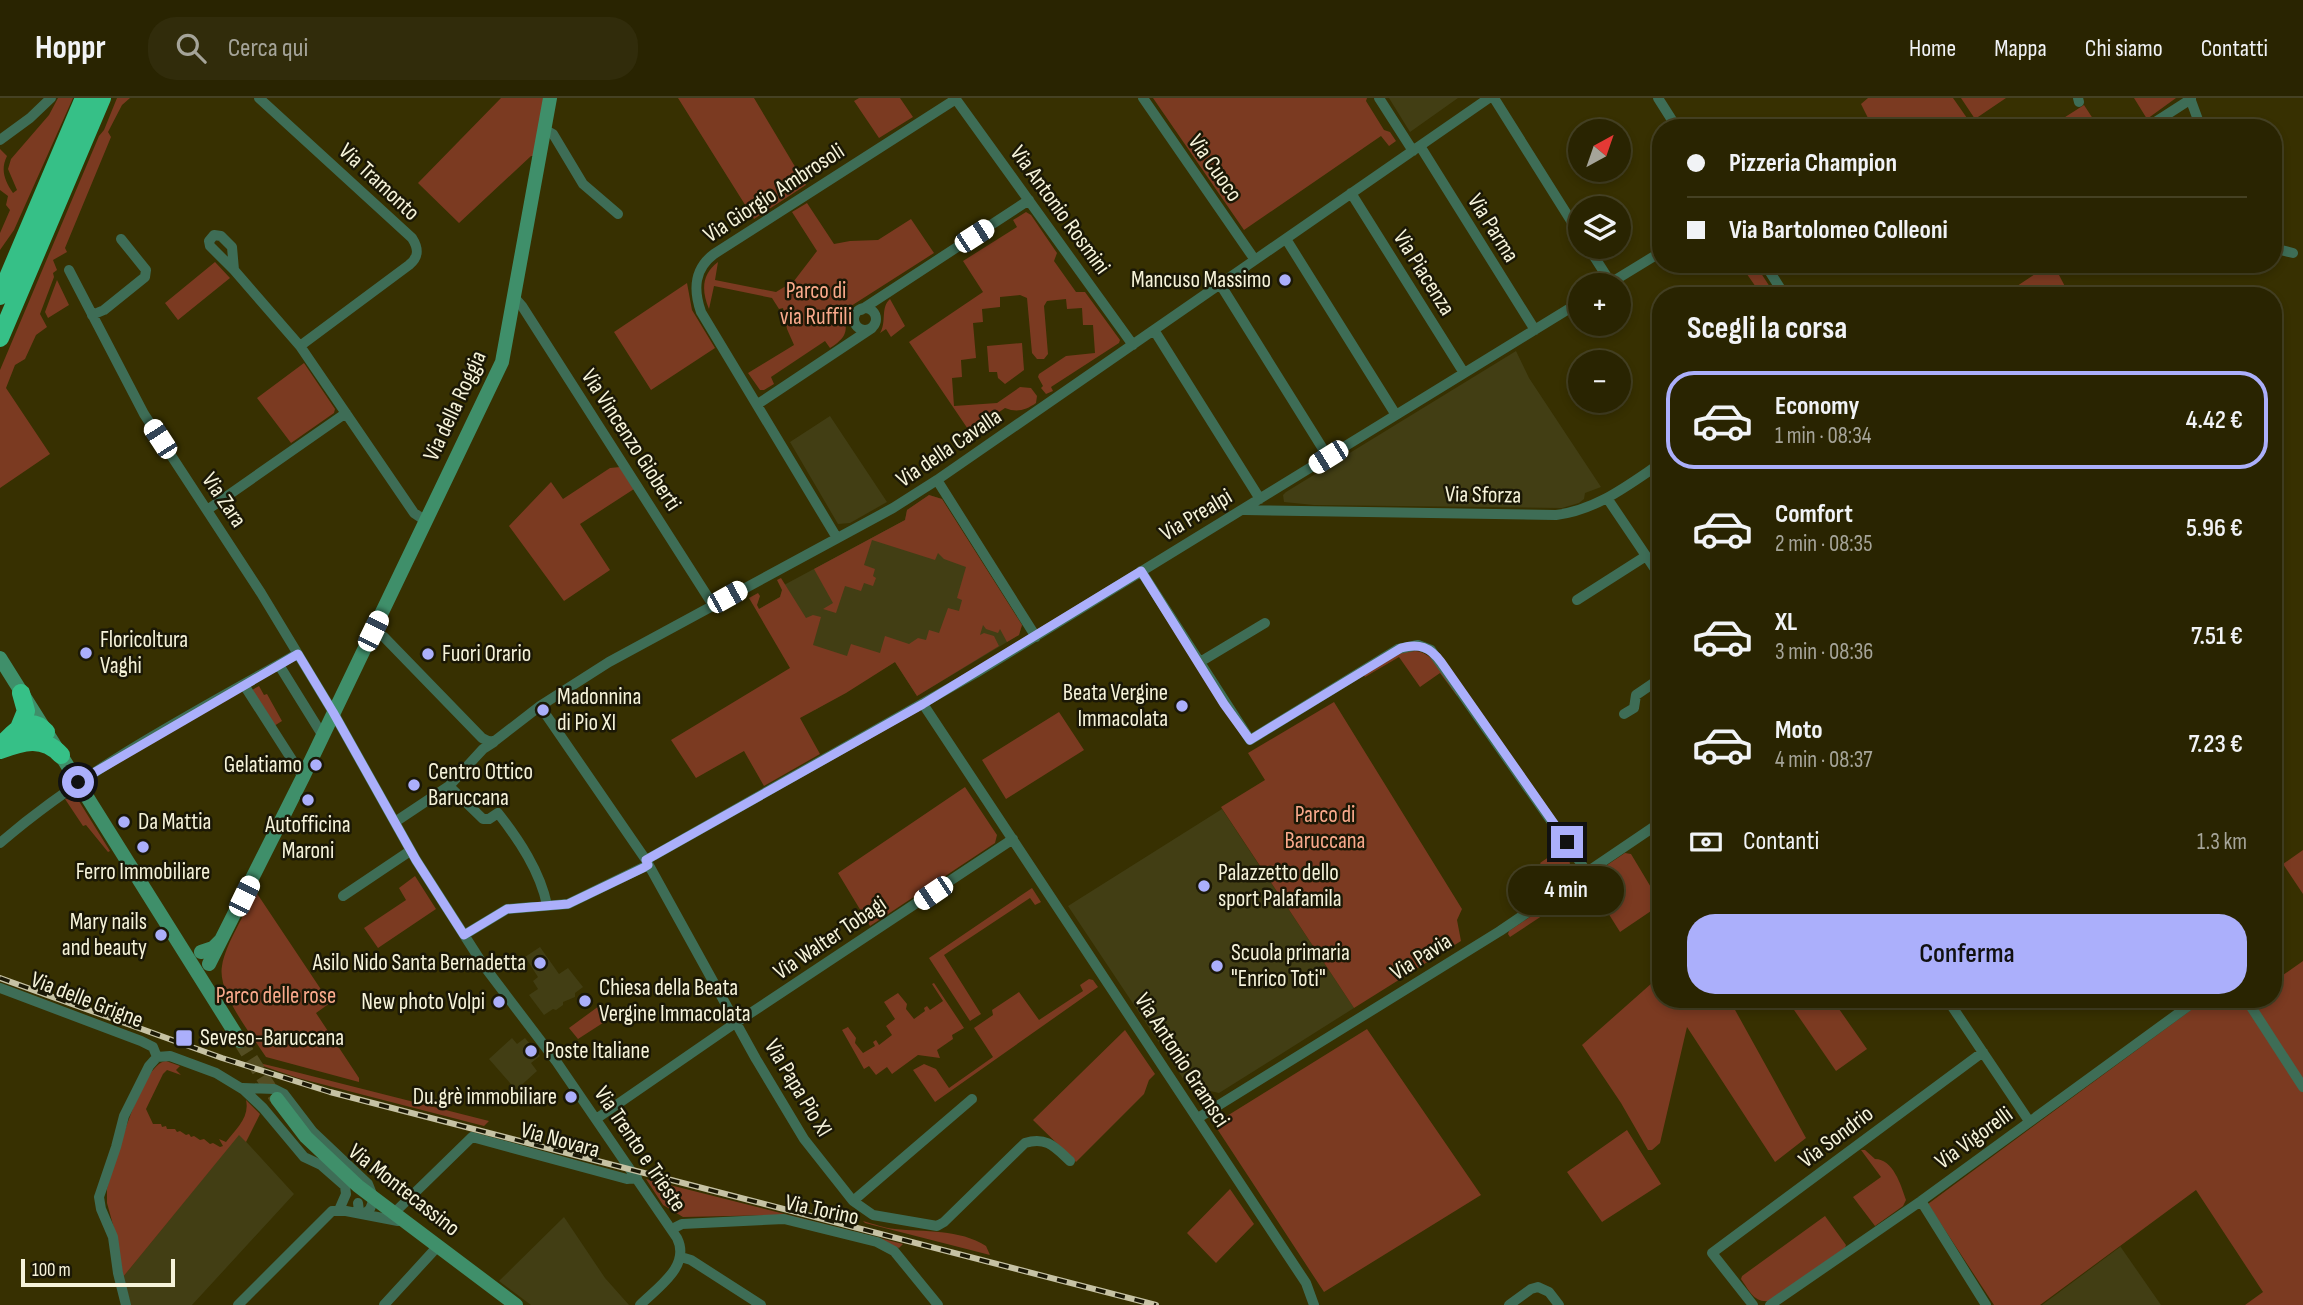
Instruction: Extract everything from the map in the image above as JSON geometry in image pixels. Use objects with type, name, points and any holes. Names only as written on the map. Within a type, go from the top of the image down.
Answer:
[{"type":"highway","points":[[0,296],[84,98]]},
{"type":"highway","points":[[0,338],[102,98]]},
{"type":"highway","points":[[21,693],[26,711],[21,734],[29,741],[44,743],[61,755]]},
{"type":"street","points":[[0,140],[51,98]]},
{"type":"street","name":"Via Tramonto","points":[[259,98],[412,238],[417,248],[417,258],[409,265],[300,346]]},
{"type":"street","name":"Via della Roggia","points":[[200,961],[223,937],[323,736],[502,362],[550,98]]},
{"type":"street","name":"Via Cuoco","points":[[1143,98],[1255,260]]},
{"type":"street","points":[[1379,98],[1416,148]]},
{"type":"street","points":[[1492,98],[1568,216]]},
{"type":"street","name":"Via della Cavalla","points":[[395,822],[453,782],[487,742],[540,706],[610,662],[892,508],[937,480],[1492,98]]},
{"type":"street","points":[[1658,98],[1671,119]]},
{"type":"street","points":[[2160,119],[2191,100],[2203,98]]},
{"type":"street","name":"Via Antonio Rosmini","points":[[955,99],[1133,345]]},
{"type":"street","name":"Via Giorgio Ambrosoli","points":[[837,538],[701,312],[696,284],[701,268],[734,241],[955,99]]},
{"type":"street","points":[[2191,100],[2198,119]]},
{"type":"street","points":[[544,130],[553,134],[586,188],[618,214]]},
{"type":"street","name":"Via Parma","points":[[1416,148],[1535,330]]},
{"type":"street","name":"Via Piacenza","points":[[1351,193],[1464,373]]},
{"type":"street","points":[[846,346],[852,338],[858,314],[1029,200]]},
{"type":"street","points":[[92,316],[104,310],[145,277],[146,270],[121,239]]},
{"type":"street","points":[[1286,239],[1396,415]]},
{"type":"street","points":[[2282,250],[2293,253]]},
{"type":"street","points":[[1627,273],[1652,258]]},
{"type":"street","name":"Via Zara","points":[[69,270],[144,414],[246,569],[333,712]]},
{"type":"street","points":[[234,270],[300,346],[414,513],[426,520]]},
{"type":"street","points":[[1220,284],[1328,457]]},
{"type":"street","points":[[758,404],[846,346],[874,324],[880,302],[888,292]]},
{"type":"street","name":"Via Vincenzo Gioberti","points":[[515,298],[713,605]]},
{"type":"street","points":[[858,314],[867,309],[873,312],[874,324]]},
{"type":"street","name":"Via Prealpi","points":[[464,935],[507,909],[568,904],[647,863],[1036,637],[1568,309]]},
{"type":"street","points":[[858,314],[859,328],[865,330],[874,324]]},
{"type":"street","points":[[1154,330],[1260,499]]},
{"type":"street","points":[[207,510],[346,413]]},
{"type":"street","name":"Via Sforza","points":[[1243,510],[1556,515],[1579,511],[1607,498],[1652,469]]},
{"type":"street","points":[[937,480],[1036,637]]},
{"type":"street","points":[[1270,493],[1277,504],[1291,511]]},
{"type":"street","points":[[1607,498],[1652,565]]},
{"type":"street","points":[[1577,600],[1646,556]]},
{"type":"street","points":[[1141,571],[1224,704],[1250,740],[1395,650],[1412,646],[1428,648],[1441,662],[1587,872]]},
{"type":"street","points":[[1200,662],[1265,623]]},
{"type":"street","points":[[373,631],[384,637],[487,742]]},
{"type":"street","points":[[0,843],[78,782],[298,654]]},
{"type":"street","points":[[0,658],[21,693]]},
{"type":"street","points":[[279,665],[323,736]]},
{"type":"street","points":[[1624,714],[1634,708],[1636,695],[1652,684]]},
{"type":"street","points":[[244,685],[303,777]]},
{"type":"street","name":"Via Antonio Gramsci","points":[[923,704],[1306,1283],[1314,1305]]},
{"type":"street","name":"Via Papa Pio XI","points":[[540,706],[647,863],[756,1059],[804,1139],[853,1201],[873,1215],[937,1226],[948,1219],[1025,1143],[1046,1141],[1070,1161]]},
{"type":"street","name":"Via Trento e Trieste","points":[[333,712],[410,851],[464,935],[672,1229],[680,1246],[681,1257]]},
{"type":"street","points":[[21,734],[61,755],[176,940],[200,961],[212,996],[240,1041]]},
{"type":"street","points":[[453,782],[485,820],[498,813],[523,848],[547,905]]},
{"type":"street","name":"Via Pavia","points":[[1198,1118],[1500,931],[1652,828]]},
{"type":"street","name":"Via Walter Tobagi","points":[[596,1119],[1013,839]]},
{"type":"street","points":[[343,896],[410,851]]},
{"type":"street","name":"Via delle Grigne","points":[[0,988],[141,1041],[153,1047],[157,1057],[170,1056],[216,1073],[239,1087],[263,1108],[300,1154],[321,1165],[345,1186],[343,1210]]},
{"type":"street","points":[[1953,1008],[2029,1121]]},
{"type":"street","name":"Via Vigorelli","points":[[1770,1305],[1921,1201],[2186,1008]]},
{"type":"street","points":[[2251,1008],[2303,1087]]},
{"type":"street","name":"Via Sondrio","points":[[1753,1305],[1712,1253],[1983,1052]]},
{"type":"street","points":[[126,1305],[113,1237],[101,1209],[99,1196],[124,1116],[149,1066],[157,1057]]},
{"type":"street","points":[[239,1087],[273,1094]]},
{"type":"street","points":[[263,1108],[260,1097],[273,1094],[277,1090],[284,1094],[318,1138],[365,1181],[374,1199],[370,1209],[364,1214]]},
{"type":"street","name":"Via Montecassino","points":[[273,1094],[319,1151],[358,1186],[516,1305]]},
{"type":"street","points":[[853,1201],[972,1099]]},
{"type":"street","name":"Via Novara","points":[[393,1214],[472,1137],[627,1179],[637,1178]]},
{"type":"street","points":[[358,1186],[361,1192],[359,1211],[364,1214]]},
{"type":"street","points":[[1921,1201],[1986,1305]]},
{"type":"street","points":[[238,1305],[327,1214],[352,1209],[358,1203]]},
{"type":"street","points":[[343,1210],[387,1218],[411,1226]]},
{"type":"street","name":"Via Torino","points":[[672,1229],[682,1224],[776,1218],[884,1244],[894,1251],[938,1305]]},
{"type":"street","points":[[384,1305],[438,1246]]},
{"type":"street","points":[[640,1305],[672,1273],[681,1257],[691,1260],[761,1305]]},
{"type":"street","points":[[1509,1305],[1538,1287],[1545,1289],[1559,1305]]},
{"type":"shaded area","points":[[1389,98],[1458,98],[1410,132]]},
{"type":"shaded area","points":[[1516,351],[1529,378],[1601,487],[1585,493],[1584,499],[1579,503],[1562,508],[1314,505],[1284,502],[1283,495],[1286,492]]},
{"type":"shaded area","points":[[830,416],[887,502],[850,523],[838,524],[790,442]]},
{"type":"shaded area","points":[[929,495],[942,499],[1022,625],[1019,635],[917,696],[895,662],[815,710],[757,610],[780,597],[784,585],[905,520],[907,510]]},
{"type":"shaded area","name":"Scuola primaria \"Enrico Toti\"","points":[[1222,809],[1354,1008],[1219,1093],[1188,1086],[1068,906]]},
{"type":"shaded area","points":[[540,947],[559,974],[568,968],[583,987],[575,993],[575,997],[544,1015],[529,995],[538,989],[533,981],[538,977],[525,957]]},
{"type":"shaded area","points":[[512,1038],[517,1044],[525,1038],[540,1056],[531,1063],[537,1071],[516,1090],[489,1059]]},
{"type":"shaded area","points":[[239,1134],[294,1194],[192,1305],[131,1305],[123,1277]]},
{"type":"shaded area","points":[[564,1217],[605,1278],[629,1305],[531,1305],[499,1281]]},
{"type":"shaded area","points":[[2120,1247],[2161,1305],[2042,1305]]},
{"type":"green space","points":[[58,98],[73,98],[14,230],[0,250],[0,233],[10,210],[6,205],[8,196],[0,190],[0,149],[7,156],[4,175],[13,193],[17,190],[8,169],[11,159],[49,115]]},
{"type":"green space","points":[[117,98],[130,98],[122,105],[108,132],[111,137],[65,248],[67,252],[53,260],[57,270],[53,273],[54,277],[40,314],[47,327],[36,335],[25,359],[15,365],[6,388],[50,454],[0,488],[0,370]]},
{"type":"green space","points":[[501,98],[544,98],[535,156],[531,156],[459,223],[418,183]]},
{"type":"green space","points":[[678,98],[754,98],[806,185],[754,219]]},
{"type":"green space","points":[[859,98],[900,98],[913,117],[879,138],[854,101]]},
{"type":"green space","points":[[1153,98],[1367,98],[1366,101],[1384,130],[1390,132],[1396,141],[1389,146],[1381,136],[1244,230]]},
{"type":"green space","points":[[1868,98],[1953,98],[1968,119],[1868,119],[1861,104]]},
{"type":"green space","points":[[1961,98],[2006,98],[1975,119]]},
{"type":"green space","points":[[2134,98],[2176,98],[2147,119]]},
{"type":"green space","points":[[2084,105],[2093,119],[2062,119]]},
{"type":"green space","name":"Parco di via Ruffili","points":[[807,203],[834,244],[878,240],[911,219],[934,253],[851,306],[847,313],[845,332],[838,342],[830,348],[825,341],[771,377],[774,384],[760,390],[748,373],[794,345],[787,329],[783,308],[779,309],[772,298],[714,286],[709,309],[705,295],[706,277],[718,262],[715,280],[776,292],[794,281],[817,251],[792,212]]},
{"type":"green space","points":[[1026,212],[1031,215],[1057,253],[1054,261],[1076,292],[1085,292],[1120,340],[1051,387],[1053,391],[1046,394],[1041,388],[1043,386],[1039,374],[1066,356],[1095,353],[1093,325],[1083,325],[1082,308],[1067,309],[1066,299],[1047,301],[1044,306],[1048,354],[1044,359],[1037,359],[1032,353],[1027,298],[1020,295],[1000,297],[1000,307],[982,309],[983,322],[973,323],[976,358],[961,360],[962,377],[952,378],[954,406],[997,403],[1020,387],[1031,388],[1037,396],[1036,403],[1025,409],[1005,408],[983,423],[981,433],[974,438],[909,342],[983,292],[963,261],[1017,227],[1013,220]]},
{"type":"green space","points":[[215,262],[230,278],[178,320],[165,303]]},
{"type":"green space","points":[[1746,273],[1761,273],[1770,287],[1756,287]]},
{"type":"green space","points":[[2036,273],[2056,273],[2065,287],[2016,287]]},
{"type":"green space","points":[[57,280],[69,305],[48,318],[45,312]]},
{"type":"green space","points":[[687,283],[692,310],[715,348],[651,390],[614,332]]},
{"type":"green space","points":[[890,299],[905,326],[891,337],[886,329],[880,333],[885,307]]},
{"type":"green space","points":[[1022,343],[1024,370],[1005,384],[998,378],[997,372],[989,372],[987,346]]},
{"type":"green space","points":[[304,363],[335,409],[334,413],[291,443],[257,398]]},
{"type":"green space","points":[[620,467],[634,489],[580,524],[610,570],[564,601],[509,526],[551,482],[563,499],[610,468]]},
{"type":"green space","points":[[929,495],[942,499],[1022,625],[1019,635],[1007,642],[1000,629],[998,633],[986,629],[983,625],[980,635],[984,633],[994,636],[999,646],[917,696],[895,662],[800,718],[820,754],[764,786],[744,751],[696,778],[671,740],[790,668],[749,598],[758,593],[759,609],[780,597],[782,590],[777,580],[781,578],[806,618],[813,615],[821,617],[813,645],[847,656],[851,644],[880,653],[885,636],[909,644],[918,638],[926,640],[929,630],[939,633],[948,608],[959,611],[962,600],[957,598],[966,567],[944,559],[938,553],[935,560],[872,540],[864,565],[875,569],[873,586],[864,583],[861,591],[845,586],[836,613],[823,609],[833,603],[814,569],[905,520],[907,510]]},
{"type":"green space","points":[[1415,651],[1434,661],[1457,696],[1440,673],[1420,687],[1399,657],[1365,677],[1364,675],[1400,653]]},
{"type":"green space","points":[[259,686],[264,695],[267,694],[282,721],[274,726],[252,690]]},
{"type":"green space","name":"Parco di Baruccana","points":[[1334,702],[1462,909],[1457,920],[1461,941],[1354,1008],[1221,807],[1265,780],[1248,753]]},
{"type":"green space","points":[[1059,712],[1084,750],[1006,799],[982,760]]},
{"type":"green space","points":[[965,787],[997,835],[995,843],[870,926],[838,873]]},
{"type":"green space","points":[[77,798],[110,851],[108,852],[86,825],[83,826],[65,799]]},
{"type":"green space","points":[[1562,848],[1569,860],[1569,868],[1553,882],[1540,863]]},
{"type":"green space","points":[[2303,850],[2303,894],[2283,864]]},
{"type":"green space","points":[[1625,853],[1631,854],[1652,889],[1652,913],[1620,932],[1590,884],[1510,937],[1509,931]]},
{"type":"green space","points":[[415,876],[436,909],[378,948],[364,928],[406,900],[399,888]]},
{"type":"green space","points":[[1032,888],[1041,902],[1035,905],[1030,898],[944,955],[981,1014],[970,1021],[929,958]]},
{"type":"green space","name":"Parco delle rose","points":[[256,892],[330,1003],[316,1013],[359,1078],[359,1082],[266,1057],[230,1001],[222,977],[224,957]]},
{"type":"green space","points":[[2303,961],[2303,1305],[2245,1305],[2263,1292],[2196,1190],[2040,1305],[1994,1305],[1928,1204],[2194,1008],[2282,1008],[2282,976]]},
{"type":"green space","points":[[1089,979],[1098,987],[935,1102],[913,1070],[924,1064],[936,1069],[949,1088],[993,1057],[974,1028],[993,1015],[992,1010],[1019,992],[1039,1020],[1083,991],[1080,985]]},
{"type":"green space","points":[[934,983],[964,1028],[952,1035],[953,1039],[937,1050],[940,1058],[918,1055],[892,1074],[887,1067],[876,1075],[869,1066],[864,1069],[842,1030],[848,1027],[863,1053],[875,1046],[873,1042],[876,1040],[879,1045],[892,1035],[886,1026],[895,1019],[884,1002],[898,993],[914,1019],[925,1011],[927,1006],[930,1010],[943,1001],[932,984]]},
{"type":"green space","points":[[1652,983],[1652,1008],[1734,1008],[1806,1138],[1775,1162],[1687,1027],[1660,1143],[1648,1150],[1621,1103],[1582,1045]]},
{"type":"green space","points":[[599,1006],[609,1019],[578,1039],[569,1028]]},
{"type":"green space","points":[[1793,1008],[1838,1008],[1867,1049],[1836,1071]]},
{"type":"green space","points":[[1367,1029],[1481,1195],[1324,1292],[1214,1124]]},
{"type":"green space","points":[[1125,1030],[1155,1074],[1149,1080],[1144,1094],[1076,1162],[1033,1120]]},
{"type":"green space","points":[[166,1061],[180,1066],[176,1070],[181,1075],[167,1070],[163,1074],[146,1109],[153,1124],[161,1124],[167,1129],[175,1129],[220,1147],[223,1146],[219,1139],[226,1142],[241,1122],[246,1112],[246,1100],[260,1114],[246,1142],[239,1135],[123,1277],[118,1243],[107,1203],[107,1189],[138,1096],[157,1066]]},
{"type":"green space","points":[[259,1063],[489,1121],[484,1126],[298,1078]]},
{"type":"green space","points":[[1627,1130],[1661,1184],[1602,1222],[1567,1172]]},
{"type":"green space","points":[[1861,1150],[1887,1163],[1899,1180],[1906,1200],[1903,1206],[1875,1226],[1853,1197],[1881,1177]]},
{"type":"green space","points":[[646,1179],[903,1244],[899,1248],[879,1239],[773,1215],[683,1217],[663,1205]]},
{"type":"green space","points":[[1230,1189],[1254,1224],[1216,1263],[1187,1233]]},
{"type":"green space","points":[[1825,1216],[1846,1245],[1845,1248],[1769,1301],[1756,1298],[1741,1279],[1742,1276]]},
{"type":"green space","points":[[863,1221],[891,1228],[942,1232],[965,1237],[986,1246],[990,1255],[865,1223]]},
{"type":"tunnel","points":[[240,1041],[276,1098]]},
{"type":"railway","points":[[0,978],[222,1058],[330,1092],[1156,1305]]},
{"type":"place","name":"Mancuso Massimo","points":[[1285,280]]},
{"type":"place","name":"Floricoltura Vaghi","points":[[86,653]]},
{"type":"place","name":"Fuori Orario","points":[[428,654]]},
{"type":"place","name":"Beata Vergine Immacolata","points":[[1182,706]]},
{"type":"place","name":"Madonnina di Pio XI","points":[[543,710]]},
{"type":"place","name":"Gelatiamo","points":[[316,765]]},
{"type":"place","name":"Centro Ottico Baruccana","points":[[414,785]]},
{"type":"place","name":"Autofficina Maroni","points":[[308,800]]},
{"type":"place","name":"Da Mattia","points":[[124,822]]},
{"type":"place","name":"Ferro Immobiliare","points":[[143,847]]},
{"type":"place","name":"Palazzetto dello sport Palafamila","points":[[1204,886]]},
{"type":"place","name":"Mary nails and beauty","points":[[161,935]]},
{"type":"place","name":"Asilo Nido Santa Bernadetta","points":[[540,963]]},
{"type":"place","name":"Scuola primaria \"Enrico Toti\"","points":[[1217,966]]},
{"type":"place","name":"Chiesa della Beata Vergine Immacolata","points":[[585,1001]]},
{"type":"place","name":"New photo Volpi","points":[[499,1002]]},
{"type":"place","name":"Seveso-Baruccana","points":[[184,1038]]},
{"type":"place","name":"Poste Italiane","points":[[531,1051]]},
{"type":"place","name":"Du.grè immobiliare","points":[[571,1097]]},
{"type":"route","points":[[78,782],[298,654],[416,860],[464,935],[507,909],[564,905],[619,881],[648,865],[646,860],[923,704],[1141,571],[1224,704],[1250,740],[1401,648],[1421,646],[1431,650],[1567,842]]}]
